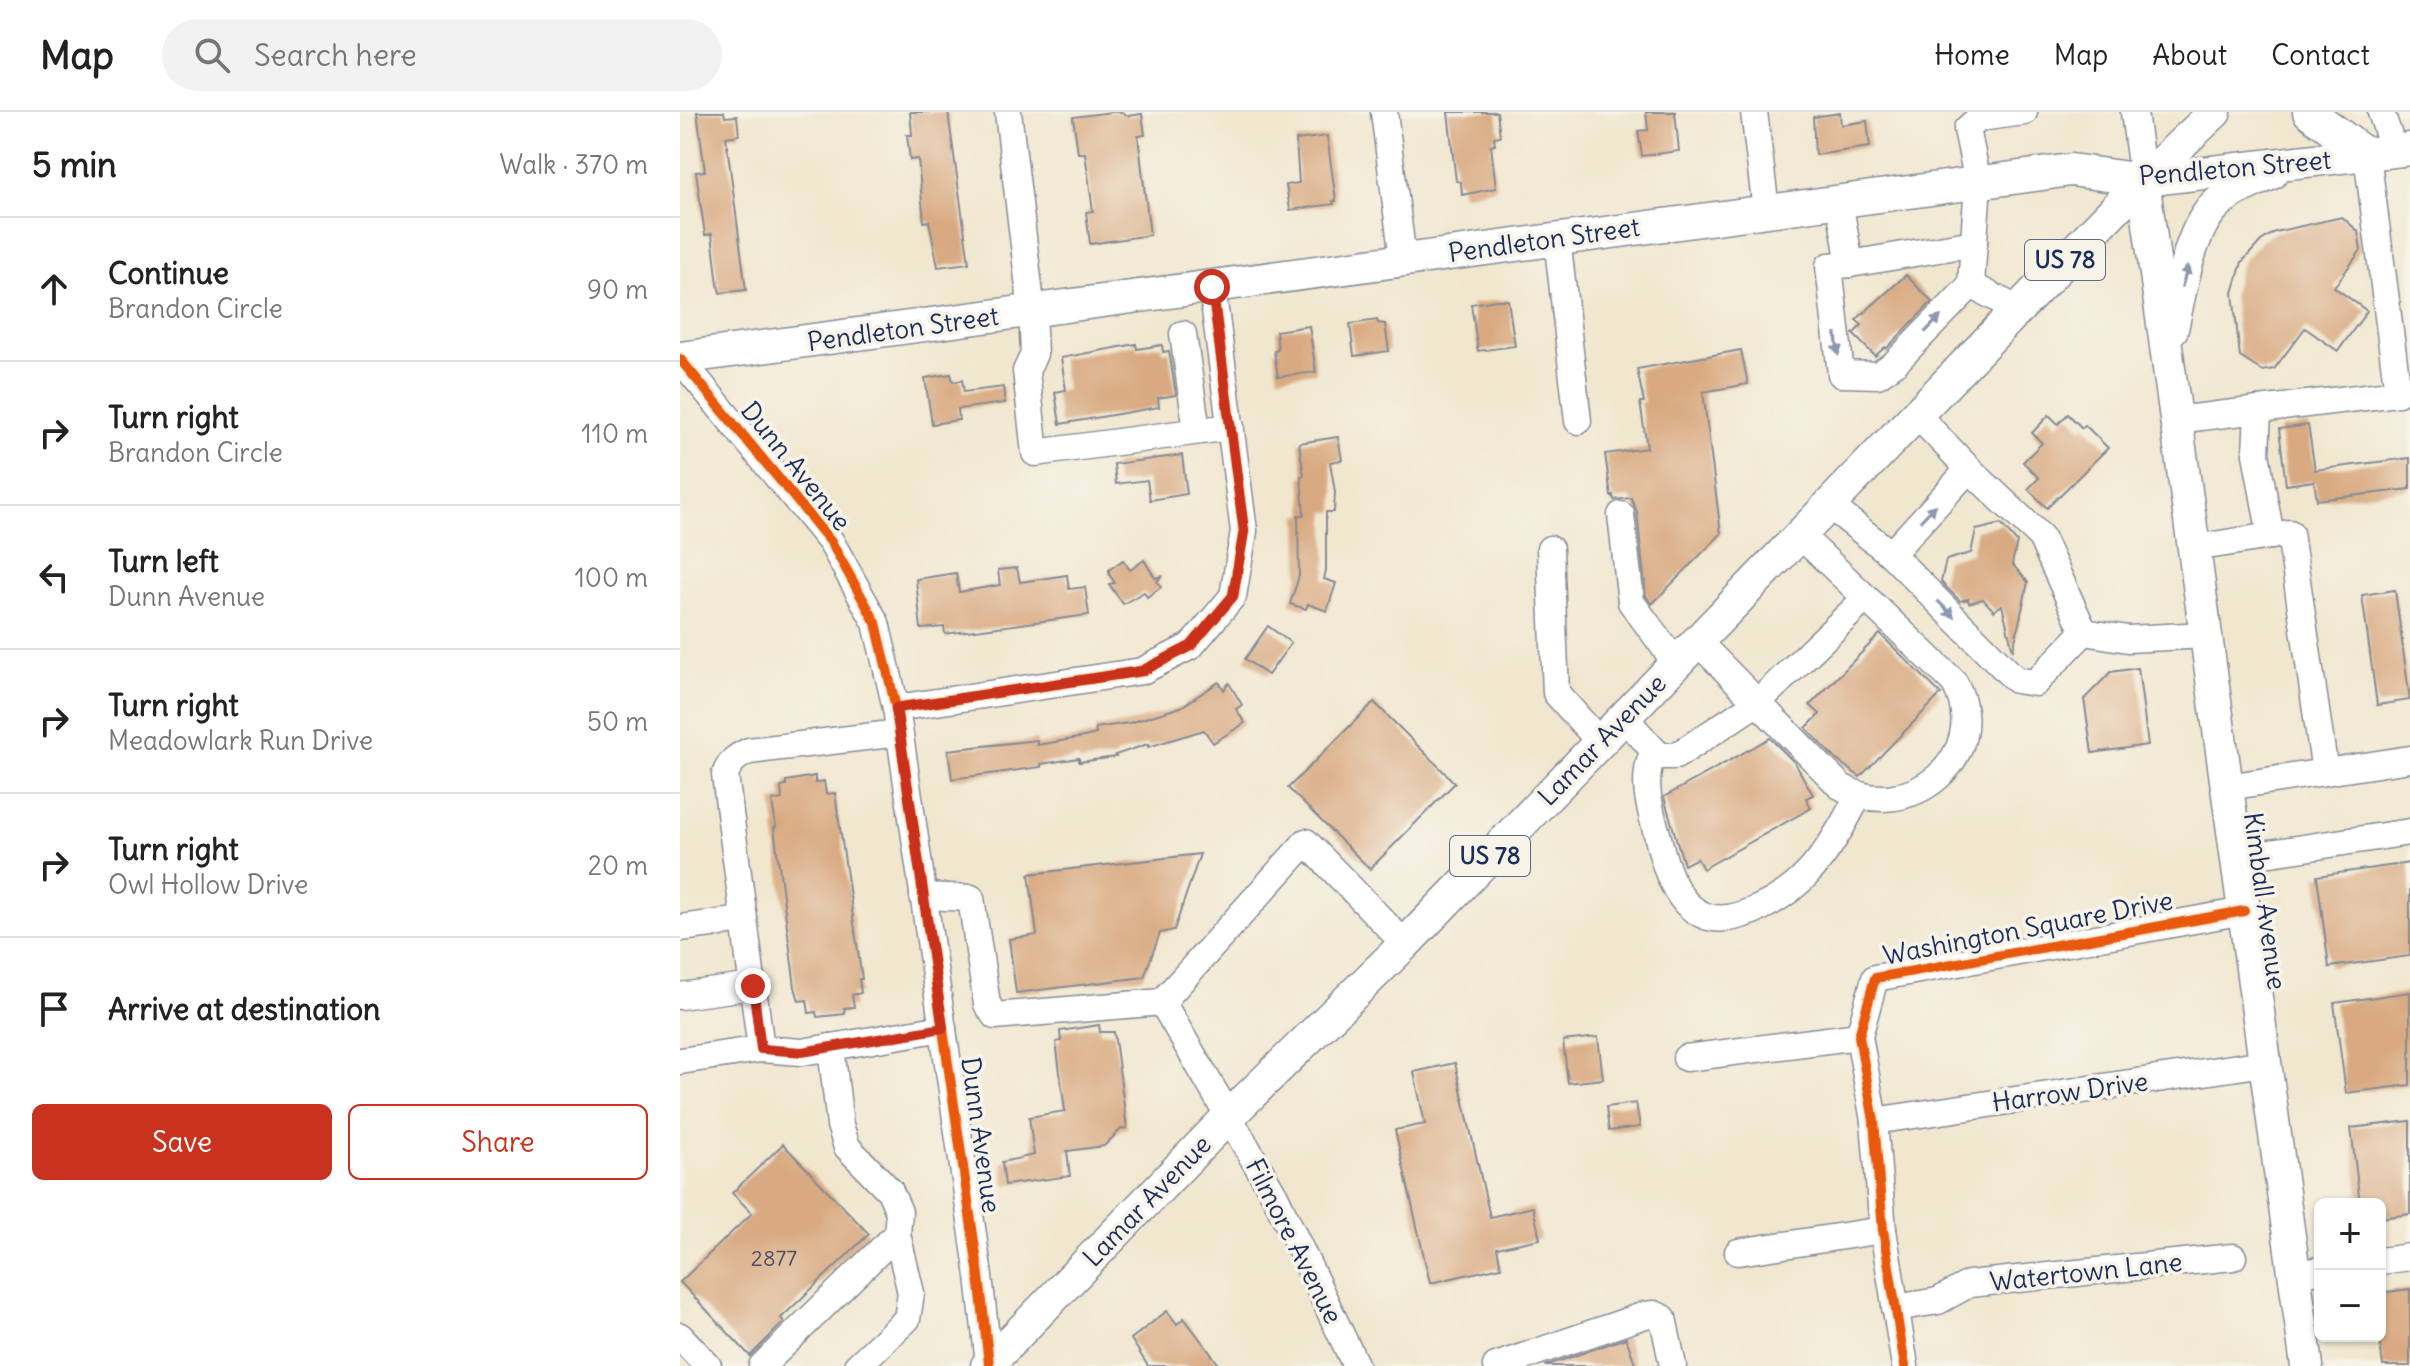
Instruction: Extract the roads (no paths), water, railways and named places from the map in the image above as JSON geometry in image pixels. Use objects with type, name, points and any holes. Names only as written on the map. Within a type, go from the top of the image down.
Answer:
[{"type":"main road","name":"Lamar Avenue","points":[[988,1365],[1229,1116],[1405,944],[2143,180],[2215,112]]},
{"type":"main road","points":[[2309,112],[2391,152]]},
{"type":"main road","name":"Pendleton Street","points":[[680,359],[2071,170],[2143,180],[2391,152]]},
{"type":"main road","points":[[2167,352],[2182,284],[2199,230],[2213,208],[2236,190],[2296,162]]},
{"type":"main road","name":"Kimball Avenue","points":[[2143,180],[2265,1063],[2307,1272],[2307,1366]]},
{"type":"street","points":[[1008,112],[1032,312],[1034,354],[1026,371],[1035,453],[1231,427]]},
{"type":"street","points":[[1384,112],[1403,259]]},
{"type":"street","points":[[1754,112],[1766,210]]},
{"type":"street","points":[[1839,201],[1841,374],[1878,375],[1971,285],[1978,183],[1967,129],[1979,118],[2024,112]]},
{"type":"street","name":"Kimball Avenue","points":[[2134,112],[2143,180]]},
{"type":"street","points":[[2176,420],[2398,393],[2391,152],[2381,112]]},
{"type":"street","points":[[1557,238],[1578,421]]},
{"type":"street","points":[[1840,265],[1974,243]]},
{"type":"street","points":[[1971,285],[2017,309]]},
{"type":"street","points":[[761,1049],[725,775],[728,765],[736,757],[749,751],[1142,671],[1191,646],[1233,596],[1244,531],[1212,287]]},
{"type":"street","points":[[1183,334],[1197,431]]},
{"type":"street","name":"Dunn Avenue","points":[[680,359],[831,542],[876,623],[898,720],[988,1365]]},
{"type":"street","points":[[2258,410],[2256,454],[2271,536]]},
{"type":"street","points":[[1916,414],[2041,537],[2084,632]]},
{"type":"street","points":[[1891,554],[1969,469]]},
{"type":"street","points":[[1829,505],[1891,554],[2016,680],[2035,683],[2084,632]]},
{"type":"street","points":[[1621,515],[1631,602],[1687,652],[1758,702],[1840,786],[1858,796],[1879,800],[1913,792],[1948,767],[1958,753],[1965,731],[1962,700],[1954,682],[1800,535]]},
{"type":"street","points":[[2194,548],[2290,533],[2325,772]]},
{"type":"street","points":[[1550,549],[1556,693],[1600,742]]},
{"type":"street","points":[[1624,717],[1662,757],[1676,756],[1758,702],[1866,598]]},
{"type":"street","points":[[2084,632],[2128,639],[2206,635]]},
{"type":"street","points":[[1654,750],[1647,768],[1647,791],[1667,872],[1685,902],[1708,918],[1731,919],[1750,913],[1792,891],[1817,864],[1858,796]]},
{"type":"street","points":[[2227,787],[2410,759]]},
{"type":"street","points":[[2237,858],[2410,832]]},
{"type":"street","points":[[923,896],[971,898],[987,1004],[995,1016],[1162,1002],[1306,842],[1405,944]]},
{"type":"street","name":"Washington Square Drive","points":[[1905,1366],[1883,1230],[1874,1121],[1859,1036],[1875,978],[2244,911]]},
{"type":"street","points":[[680,928],[744,920]]},
{"type":"street","points":[[680,996],[753,986]]},
{"type":"street","name":"Filmore Avenue","points":[[1162,1002],[1275,1196],[1356,1366]]},
{"type":"street","points":[[680,1061],[761,1049],[802,1052],[943,1028]]},
{"type":"street","points":[[1686,1058],[1859,1036]]},
{"type":"street","points":[[831,1047],[840,1125],[847,1147],[890,1191],[899,1212],[897,1234],[911,1293],[907,1319],[857,1366]]},
{"type":"street","name":"Harrow Drive","points":[[1874,1121],[2265,1063]]},
{"type":"street","points":[[1738,1252],[1883,1230]]},
{"type":"street","points":[[762,1366],[897,1234]]},
{"type":"street","name":"Watertown Lane","points":[[1895,1308],[1938,1301],[1969,1284],[2233,1257]]},
{"type":"street","points":[[2386,1260],[2410,1257]]},
{"type":"street","points":[[1496,1366],[1654,1314],[1663,1318],[1673,1366]]},
{"type":"street","points":[[683,1346],[708,1366]]}]
